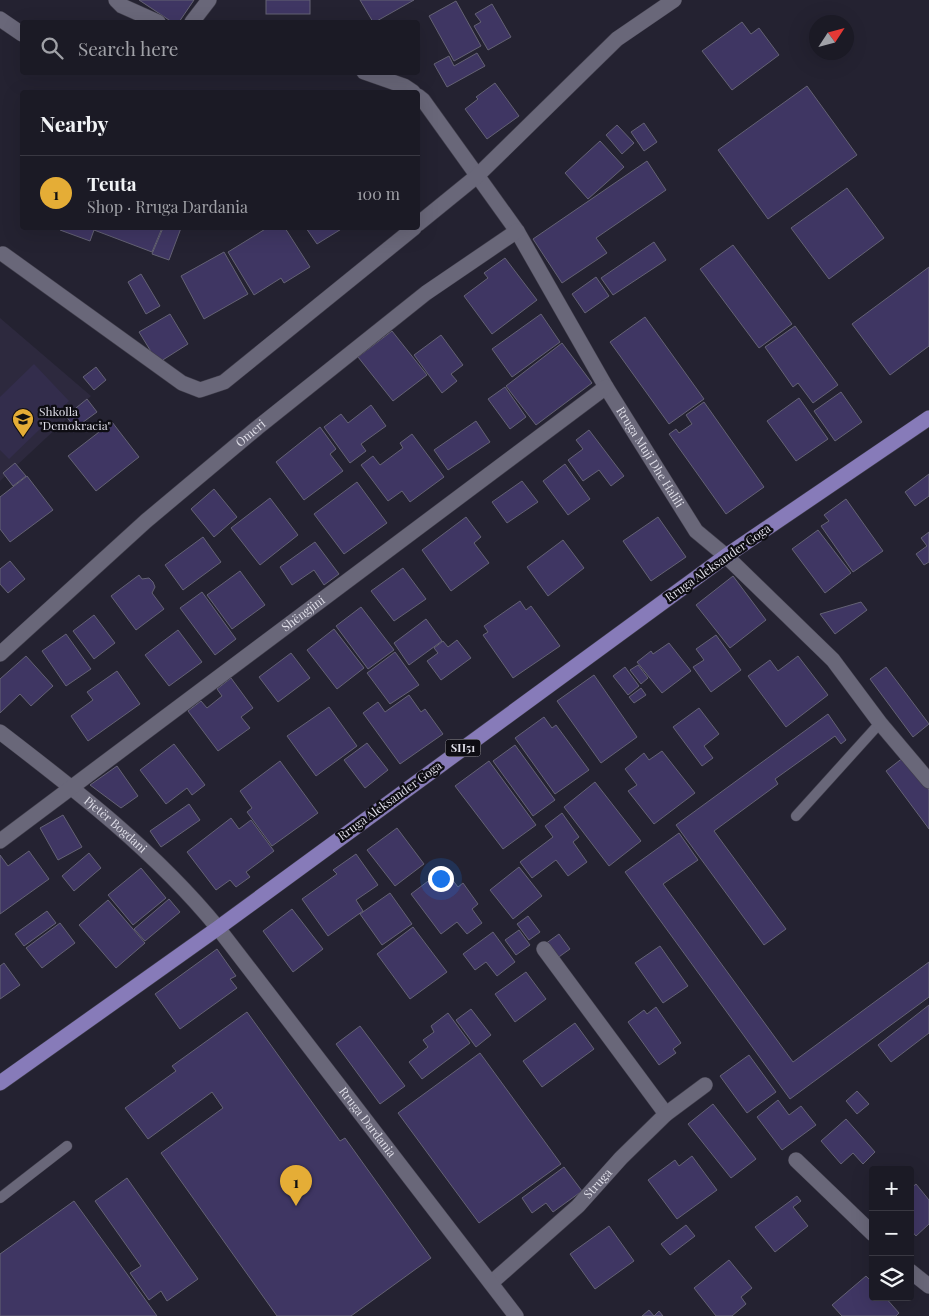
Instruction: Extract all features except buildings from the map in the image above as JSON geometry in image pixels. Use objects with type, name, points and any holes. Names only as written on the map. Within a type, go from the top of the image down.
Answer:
[{"type":"main road","name":"Rruga Aleksander Goga","points":[[0,1083],[218,928],[726,556],[929,418]]},
{"type":"street","points":[[116,0],[122,6],[154,20]]},
{"type":"street","points":[[194,20],[209,0]]},
{"type":"street","points":[[420,222],[477,176],[617,39],[674,0]]},
{"type":"street","points":[[0,19],[20,33]]},
{"type":"street","points":[[373,75],[410,90]]},
{"type":"street","name":"Rruga Muji Dhe Halili","points":[[420,98],[516,231],[606,387],[696,531],[726,556],[833,660],[880,723],[929,781]]},
{"type":"street","points":[[3,254],[182,383],[200,390],[224,382],[412,230]]},
{"type":"street","name":"Omeri","points":[[0,654],[146,521],[257,428],[426,293],[516,231]]},
{"type":"street","name":"Shëngjini","points":[[0,841],[606,387]]},
{"type":"street","name":"Pjetër Bogdani","points":[[0,732],[72,788],[188,890],[218,928]]},
{"type":"street","name":"Rruga Dardania","points":[[218,928],[516,1316]]},
{"type":"street","points":[[544,949],[666,1114]]},
{"type":"street","name":"Struga","points":[[491,1283],[578,1206],[666,1114],[706,1085]]},
{"type":"street","points":[[796,1160],[869,1230]]},
{"type":"street","points":[[914,1274],[929,1286]]},
{"type":"lane","points":[[796,816],[880,723]]},
{"type":"lane","points":[[0,1198],[67,1146]]},
{"type":"shaded area","name":"Shkolla \"Demokracia\"","points":[[0,318],[91,396],[0,481]]},
{"type":"shaded area","points":[[34,364],[69,401],[9,459],[0,450],[0,397]]},
{"type":"place","name":"Shkolla \"Demokracia\"","points":[[23,438]]},
{"type":"place","name":"Teuta","points":[[296,1206]]}]
